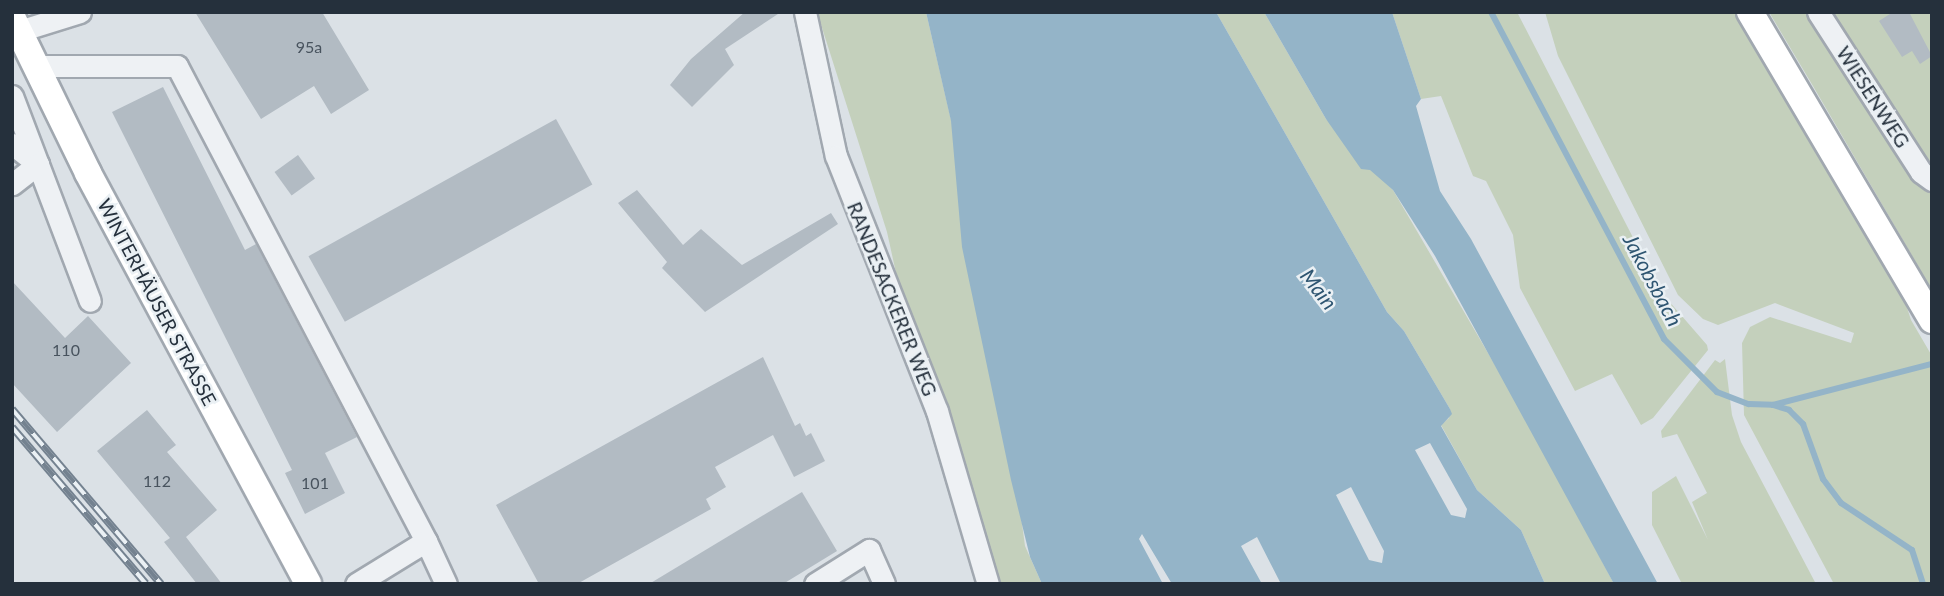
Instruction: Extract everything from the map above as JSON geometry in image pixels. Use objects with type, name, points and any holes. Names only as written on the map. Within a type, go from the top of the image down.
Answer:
[{"type":"main road","points":[[1750,12],[1931,318]]},
{"type":"main road","name":"WINTERHÄUSER STRASSE","points":[[16,24],[88,173],[309,584]]},
{"type":"street","points":[[16,24],[80,12]]},
{"type":"street","name":"RANDESACKERER WEG","points":[[804,12],[836,156],[937,411],[988,584]]},
{"type":"street","name":"WIESENWEG","points":[[1818,12],[1922,172],[1932,180]]},
{"type":"street","points":[[36,65],[177,65],[446,584]]},
{"type":"street","points":[[12,96],[90,302]]},
{"type":"street","points":[[12,144],[38,163]]},
{"type":"street","points":[[12,184],[38,163]]},
{"type":"street","points":[[356,584],[426,541]]},
{"type":"street","points":[[815,584],[869,550],[884,584]]},
{"type":"green space","points":[[817,12],[926,12],[951,120],[999,266],[1005,396],[1025,546],[1042,584],[997,584],[913,350],[887,232]]},
{"type":"green space","points":[[1216,12],[1264,12],[1326,119],[1393,190],[1534,432],[1614,584],[1545,584],[1521,530],[1477,490],[1441,425],[1449,418],[1450,409],[1404,331],[1387,312]]},
{"type":"green space","points":[[1392,12],[1517,12],[1661,292],[1707,345],[1708,350],[1653,418],[1641,425],[1612,374],[1575,391],[1520,288],[1513,235],[1486,181],[1473,176],[1441,96],[1421,99]]},
{"type":"green space","points":[[1545,12],[1740,12],[1900,286],[1911,320],[1932,356],[1932,584],[1834,584],[1744,415],[1742,343],[1750,327],[1770,317],[1851,343],[1854,333],[1775,303],[1718,325],[1703,319],[1678,295],[1558,56]]},
{"type":"green space","points":[[1769,12],[1932,12],[1932,290],[1813,86]]},
{"type":"green space","points":[[1725,359],[1732,415],[1741,442],[1816,584],[1682,584],[1652,525],[1652,492],[1676,476],[1708,540],[1692,502],[1707,493],[1677,434],[1662,438],[1661,431],[1715,360],[1720,363]]},
{"type":"water","name":"Main","points":[[926,12],[1216,12],[1387,312],[1404,331],[1450,409],[1452,414],[1441,426],[1477,490],[1521,530],[1545,584],[1281,584],[1257,537],[1241,546],[1262,584],[1172,584],[1142,534],[1139,539],[1163,584],[1042,584],[1030,557],[1011,480],[962,247],[951,121]],"holes":[[[1430,443],[1467,509],[1465,518],[1451,515],[1415,450]],[[1351,487],[1384,551],[1382,563],[1369,560],[1336,495]]]},
{"type":"water","points":[[1264,12],[1392,12],[1421,99],[1416,106],[1440,191],[1471,239],[1658,584],[1614,584],[1435,256],[1393,190],[1370,170],[1361,169],[1326,119]]},
{"type":"building","points":[[195,12],[322,12],[369,90],[331,114],[314,86],[261,119]]},
{"type":"building","points":[[745,12],[781,12],[725,49],[734,65],[692,107],[670,85],[691,59]]},
{"type":"building","points":[[1893,12],[1909,12],[1932,56],[1920,64],[1912,51],[1902,57],[1879,21]]},
{"type":"building","points":[[163,87],[245,250],[256,244],[357,437],[325,453],[345,493],[305,514],[285,473],[292,470],[112,112]]},
{"type":"building","points":[[556,119],[592,185],[345,322],[308,256]]},
{"type":"building","points":[[298,155],[315,178],[292,196],[275,172]]},
{"type":"building","points":[[637,190],[683,245],[701,229],[742,265],[831,213],[838,224],[705,312],[662,268],[667,262],[618,203]]},
{"type":"building","points":[[12,281],[65,338],[88,316],[131,363],[57,432],[12,383]]},
{"type":"building","points":[[763,357],[795,426],[800,423],[806,436],[811,433],[825,461],[794,477],[773,435],[715,467],[726,487],[706,499],[711,509],[577,584],[539,584],[496,505]]},
{"type":"building","points":[[147,410],[176,445],[167,452],[217,510],[186,537],[222,584],[197,584],[164,542],[170,538],[97,451]]},
{"type":"building","points":[[802,492],[837,551],[783,584],[649,584]]},
{"type":"waterway","name":"Jakobsbach","points":[[1491,12],[1664,339],[1717,392],[1749,404],[1773,405],[1932,364]]},
{"type":"waterway","points":[[1773,405],[1789,410],[1803,424],[1823,479],[1841,503],[1912,550],[1923,584]]},
{"type":"railway","points":[[12,409],[161,584]]},
{"type":"railway","points":[[12,427],[146,584]]}]
